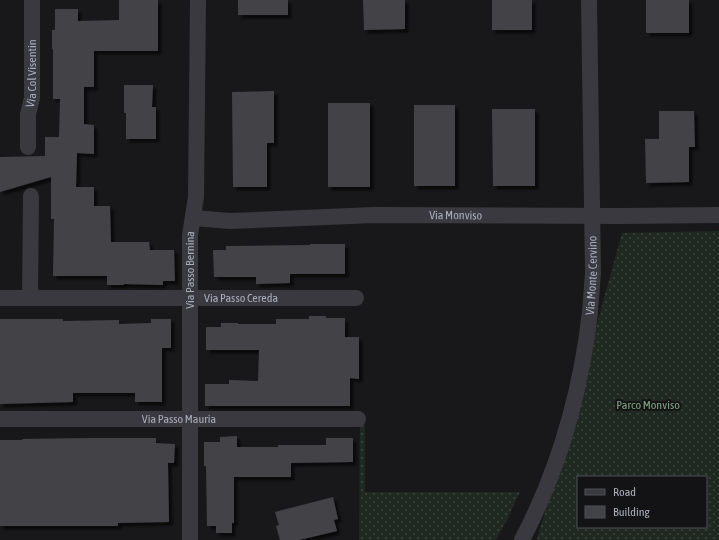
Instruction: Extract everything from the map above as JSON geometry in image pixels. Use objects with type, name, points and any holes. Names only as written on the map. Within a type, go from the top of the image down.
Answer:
[{"type":"street","name":"Via Col Visentin","points":[[28,147],[28,114],[32,98],[32,0]]},
{"type":"street","name":"Via Passo Bernina","points":[[190,540],[190,235],[196,197],[198,0]]},
{"type":"street","name":"Via Monte Cervino","points":[[522,540],[551,478],[566,434],[576,394],[590,313],[593,273],[589,0]]},
{"type":"street","points":[[30,298],[31,196]]},
{"type":"street","name":"Via Monviso","points":[[193,218],[230,221],[374,215],[592,216],[719,214]]},
{"type":"street","name":"Via Passo Cereda","points":[[0,298],[356,298]]},
{"type":"street","name":"Via Passo Mauria","points":[[0,419],[358,419]]},
{"type":"green space","name":"Parco Monviso","points":[[719,231],[719,540],[537,540],[622,233]]},
{"type":"green space","points":[[360,424],[365,424],[365,492],[520,492],[496,540],[359,540]]},
{"type":"building","points":[[119,0],[158,0],[158,51],[94,51],[94,87],[84,87],[84,124],[94,125],[94,154],[77,153],[76,187],[94,187],[94,206],[110,206],[111,242],[149,242],[150,250],[174,250],[175,281],[163,281],[163,285],[107,285],[107,276],[53,276],[54,219],[51,219],[51,177],[0,192],[0,157],[45,156],[45,137],[59,137],[60,99],[53,99],[52,30],[55,30],[55,9],[78,9],[78,21],[119,20]]},
{"type":"building","points":[[238,0],[288,0],[288,15],[238,15]]},
{"type":"building","points":[[363,0],[405,0],[405,29],[364,30]]},
{"type":"building","points":[[492,0],[532,0],[532,30],[492,30]]},
{"type":"building","points":[[646,0],[689,0],[689,33],[646,33]]},
{"type":"building","points":[[124,85],[153,85],[152,107],[156,107],[156,139],[126,139]]},
{"type":"building","points":[[274,91],[274,143],[267,143],[267,187],[233,187],[232,92]]},
{"type":"building","points":[[328,103],[370,103],[370,187],[328,187]]},
{"type":"building","points":[[414,105],[455,105],[455,186],[414,186]]},
{"type":"building","points":[[492,109],[535,109],[535,186],[493,186]]},
{"type":"building","points":[[659,111],[694,111],[695,147],[689,147],[689,182],[646,183],[645,139],[659,139]]},
{"type":"building","points":[[345,244],[345,274],[290,274],[290,283],[256,284],[256,277],[214,277],[213,250],[226,250],[226,246]]},
{"type":"building","points":[[309,316],[345,318],[345,337],[359,337],[359,379],[350,378],[350,406],[205,406],[205,384],[229,384],[229,380],[258,381],[259,350],[206,350],[206,327],[221,327],[221,323],[276,324],[276,319],[309,319]]},
{"type":"building","points":[[0,319],[63,319],[63,321],[119,320],[119,324],[151,323],[151,319],[171,319],[171,348],[162,348],[162,402],[135,402],[135,393],[73,393],[73,402],[0,404]]},
{"type":"building","points":[[237,436],[237,447],[326,445],[326,438],[353,438],[353,462],[291,463],[291,477],[234,477],[234,523],[232,523],[232,533],[216,533],[216,526],[207,526],[204,442],[220,442],[220,437]]},
{"type":"building","points":[[156,438],[156,443],[175,444],[174,463],[168,463],[169,522],[118,523],[118,526],[0,526],[0,440]]},
{"type":"building","points":[[333,497],[338,519],[334,520],[337,531],[299,540],[280,540],[276,526],[279,525],[275,512]]}]
